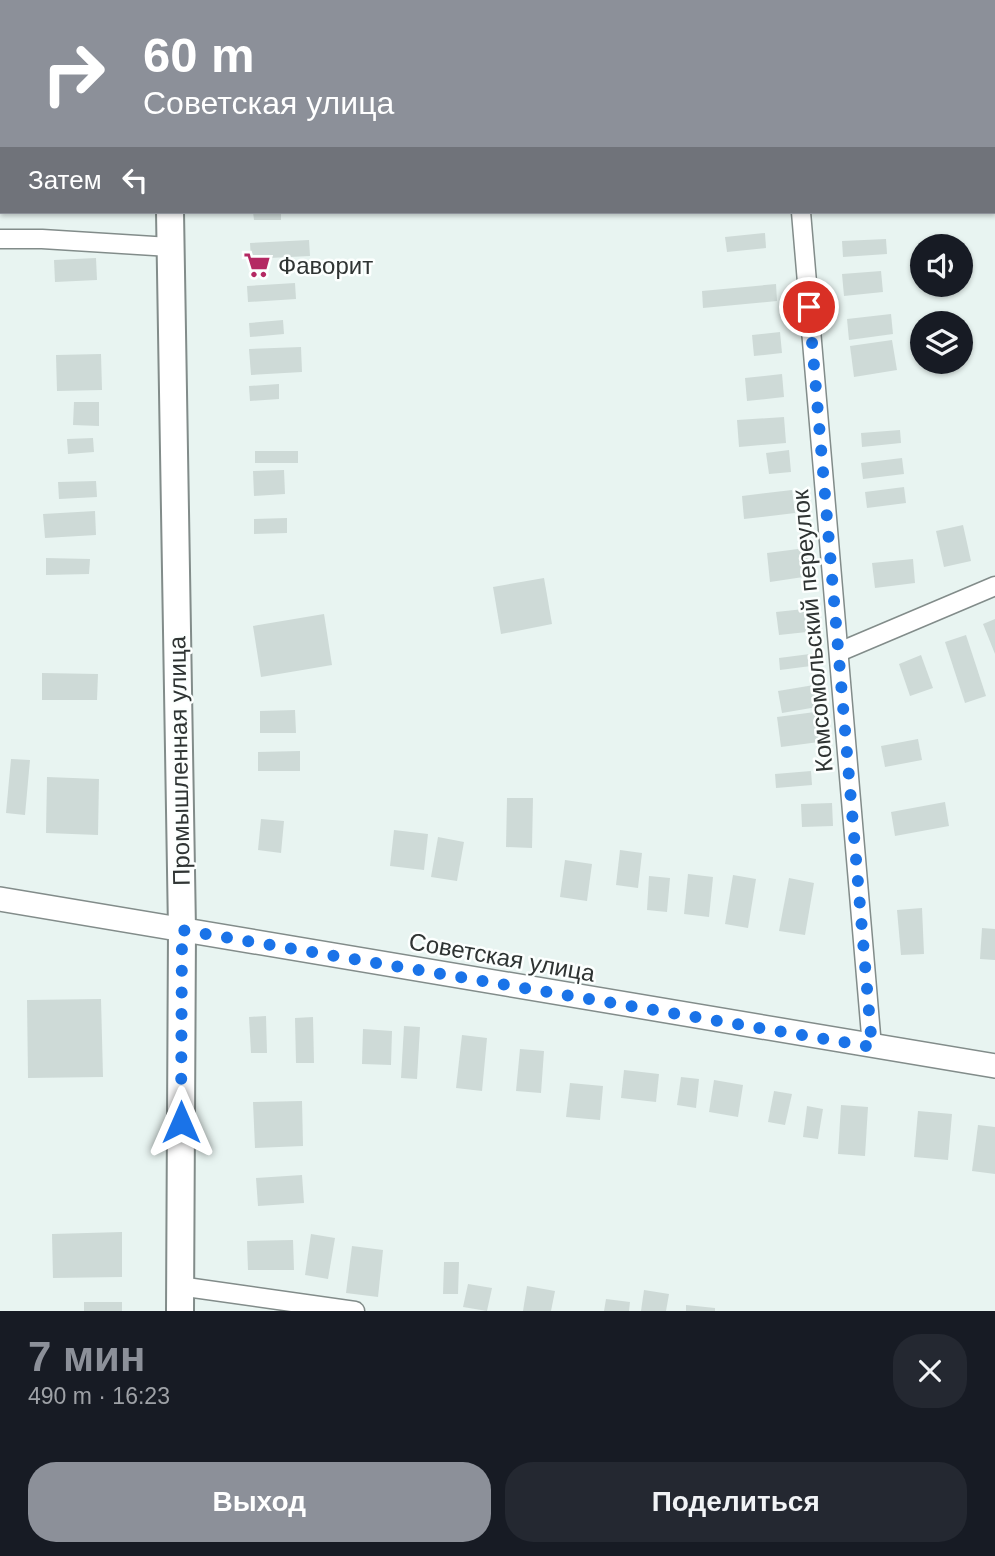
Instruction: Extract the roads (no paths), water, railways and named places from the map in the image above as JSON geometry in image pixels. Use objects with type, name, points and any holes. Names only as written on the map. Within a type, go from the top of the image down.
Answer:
[{"type":"main road","name":"Промышленная улица","points":[[170,214],[182,930],[180,1298]]},
{"type":"street","name":"Комсомольский переулок","points":[[802,214],[872,1047]]},
{"type":"street","points":[[0,239],[170,247]]},
{"type":"street","points":[[839,652],[995,586]]},
{"type":"street","name":"Советская улица","points":[[0,898],[995,1066]]},
{"type":"street","points":[[180,1298],[355,1311]]},
{"type":"place","name":"Фаворит","points":[[257,265]]}]
